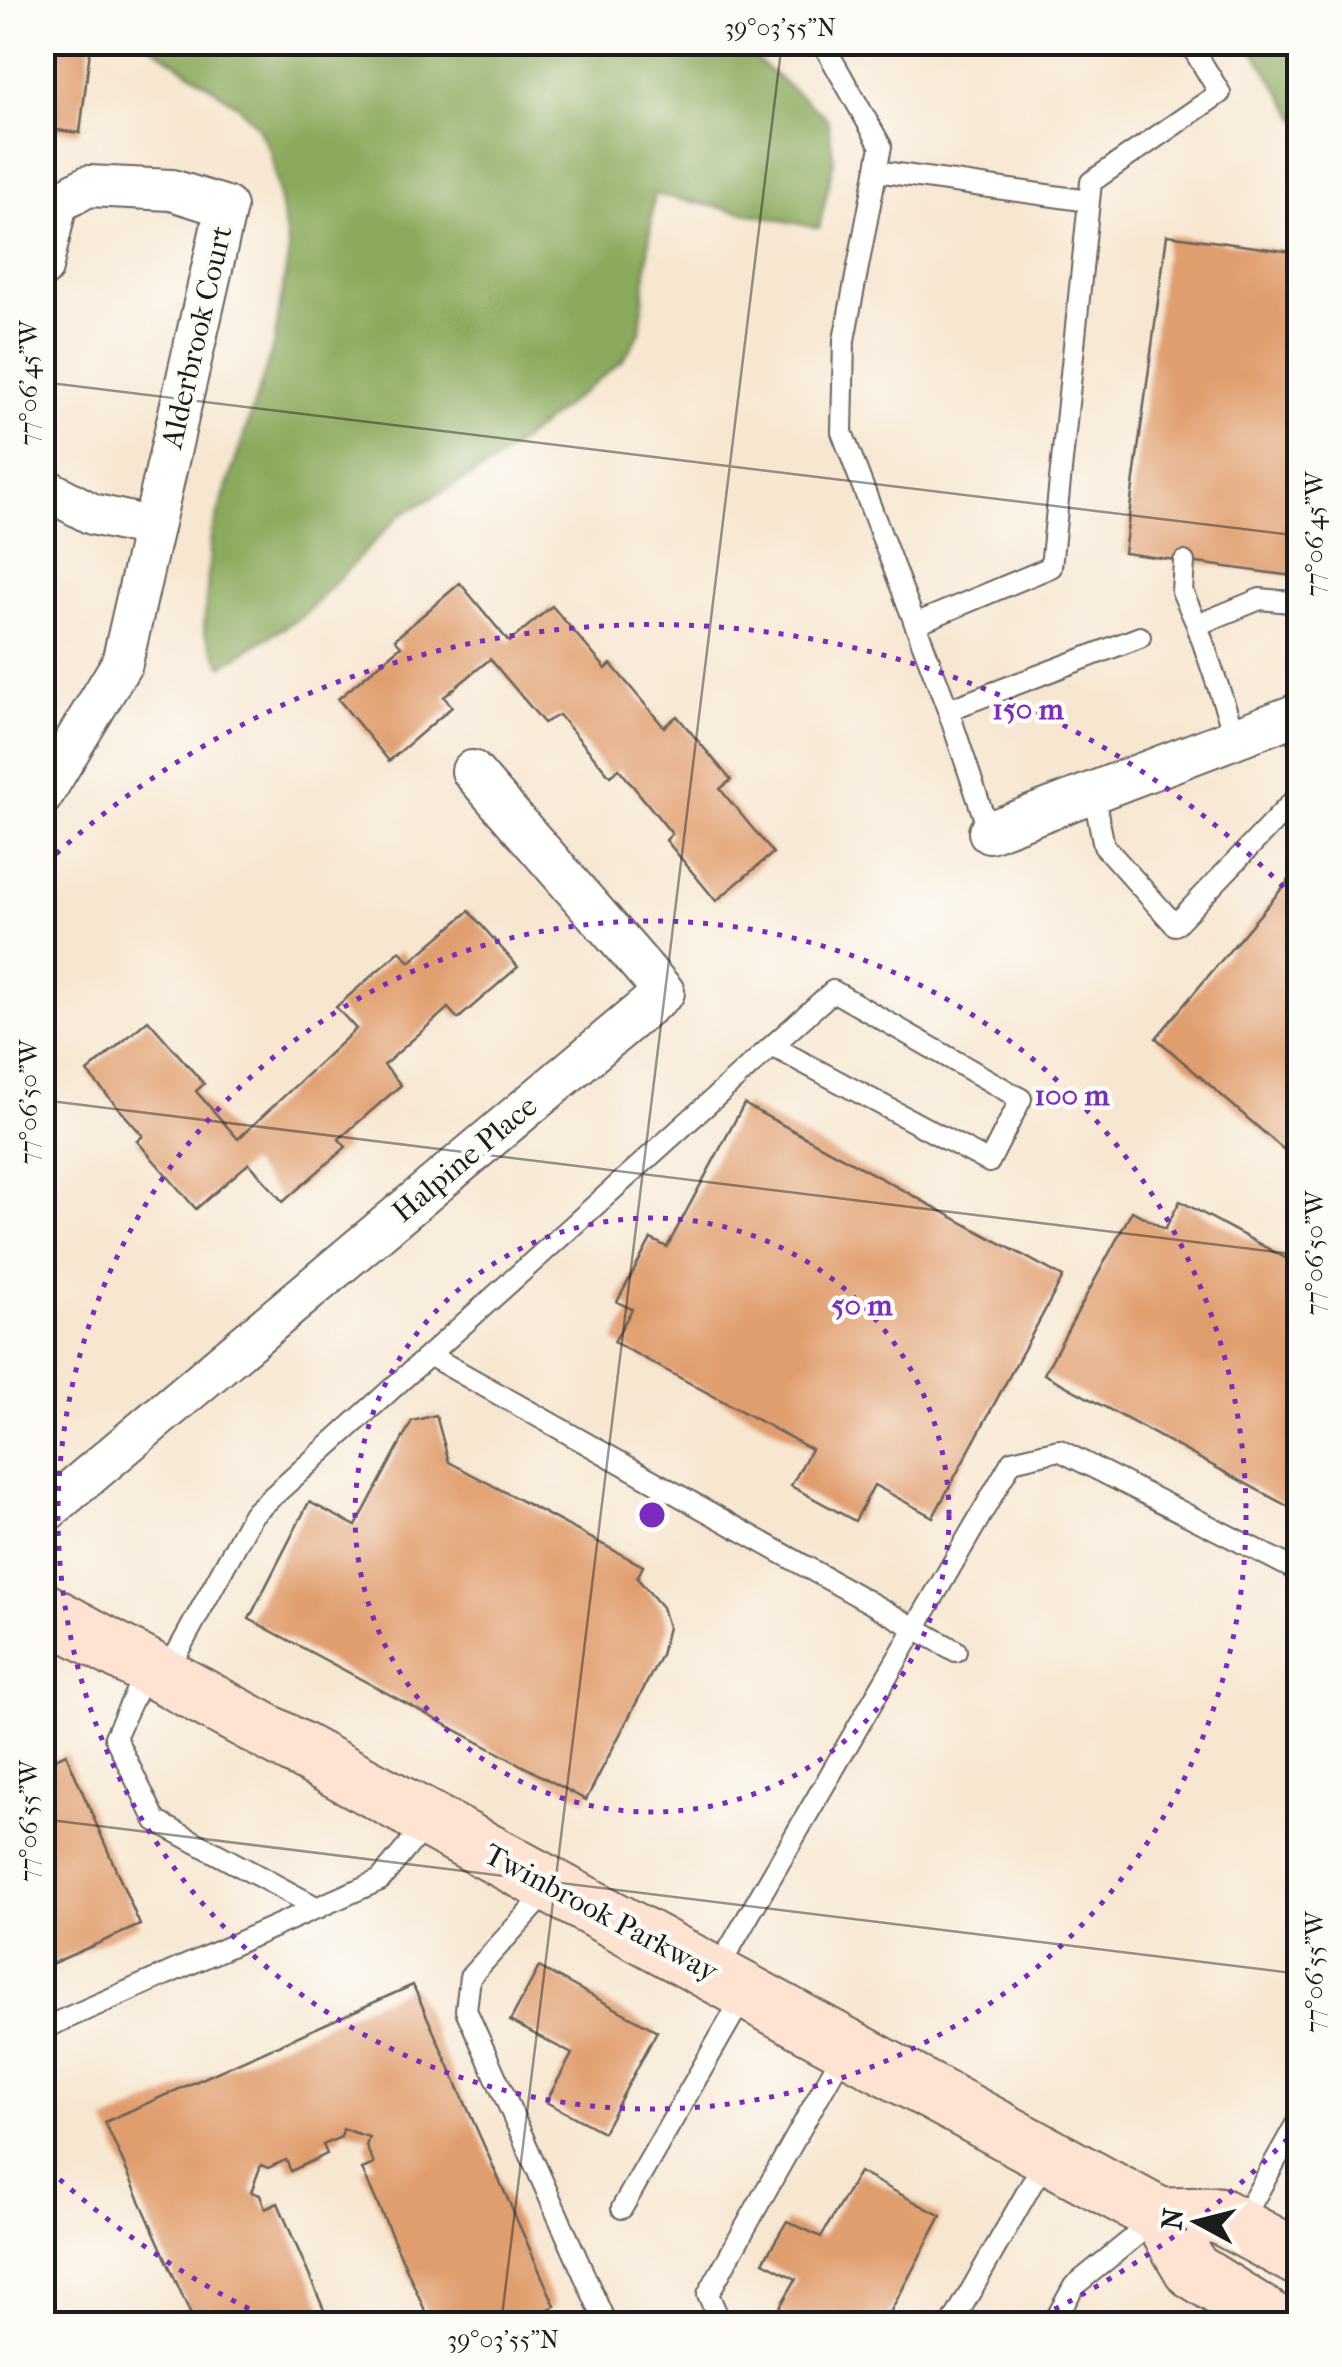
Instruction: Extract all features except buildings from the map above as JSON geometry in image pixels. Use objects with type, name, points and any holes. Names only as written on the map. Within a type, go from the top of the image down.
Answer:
[{"type":"main road","name":"Twinbrook Parkway","points":[[42,1610],[1160,2216]]},
{"type":"main road","points":[[1278,2324],[1192,2270],[1160,2216],[1218,2214],[1300,2259]]},
{"type":"street","name":"Alderbrook Court","points":[[42,268],[57,203],[88,186],[172,190],[226,207],[122,663],[42,796]]},
{"type":"street","points":[[42,487],[92,514],[153,528]]},
{"type":"street","points":[[989,832],[1236,736],[1297,725]]},
{"type":"street","name":"Halpine Place","points":[[42,1515],[664,992],[472,771]]},
{"type":"lane","points":[[822,42],[881,146],[844,340],[842,432],[948,710],[989,832]]},
{"type":"lane","points":[[915,624],[1051,567],[1091,182],[1220,94],[1188,42]]},
{"type":"lane","points":[[876,171],[1089,200]]},
{"type":"lane","points":[[1184,562],[1182,591],[1236,736]]},
{"type":"lane","points":[[1196,625],[1260,599],[1300,603]]},
{"type":"lane","points":[[948,710],[1140,637]]},
{"type":"lane","points":[[1093,792],[1104,846],[1175,925],[1300,794]]},
{"type":"lane","points":[[318,1908],[156,1821],[115,1737],[253,1514],[429,1356],[772,1046],[833,991],[1022,1099],[989,1162],[772,1046]]},
{"type":"lane","points":[[429,1356],[956,1651]]},
{"type":"lane","points":[[622,2208],[731,1982],[916,1627],[1012,1461],[1059,1450],[1300,1572]]},
{"type":"lane","points":[[42,2029],[380,1880],[430,1820]]},
{"type":"lane","points":[[552,1888],[470,1977],[466,2010],[606,2324]]},
{"type":"lane","points":[[721,2324],[708,2294],[848,2044]]},
{"type":"lane","points":[[1239,2226],[1300,2117]]},
{"type":"lane","points":[[952,2324],[1048,2155]]},
{"type":"lane","points":[[1053,2324],[1074,2286],[1160,2216]]},
{"type":"green space","points":[[147,43],[736,43],[827,118],[834,160],[819,228],[654,194],[640,332],[623,360],[491,465],[399,516],[304,615],[222,666],[204,631],[211,535],[274,344],[289,251],[271,153],[257,126],[237,105]]},
{"type":"green space","points":[[1248,43],[1299,43],[1299,121]]}]
